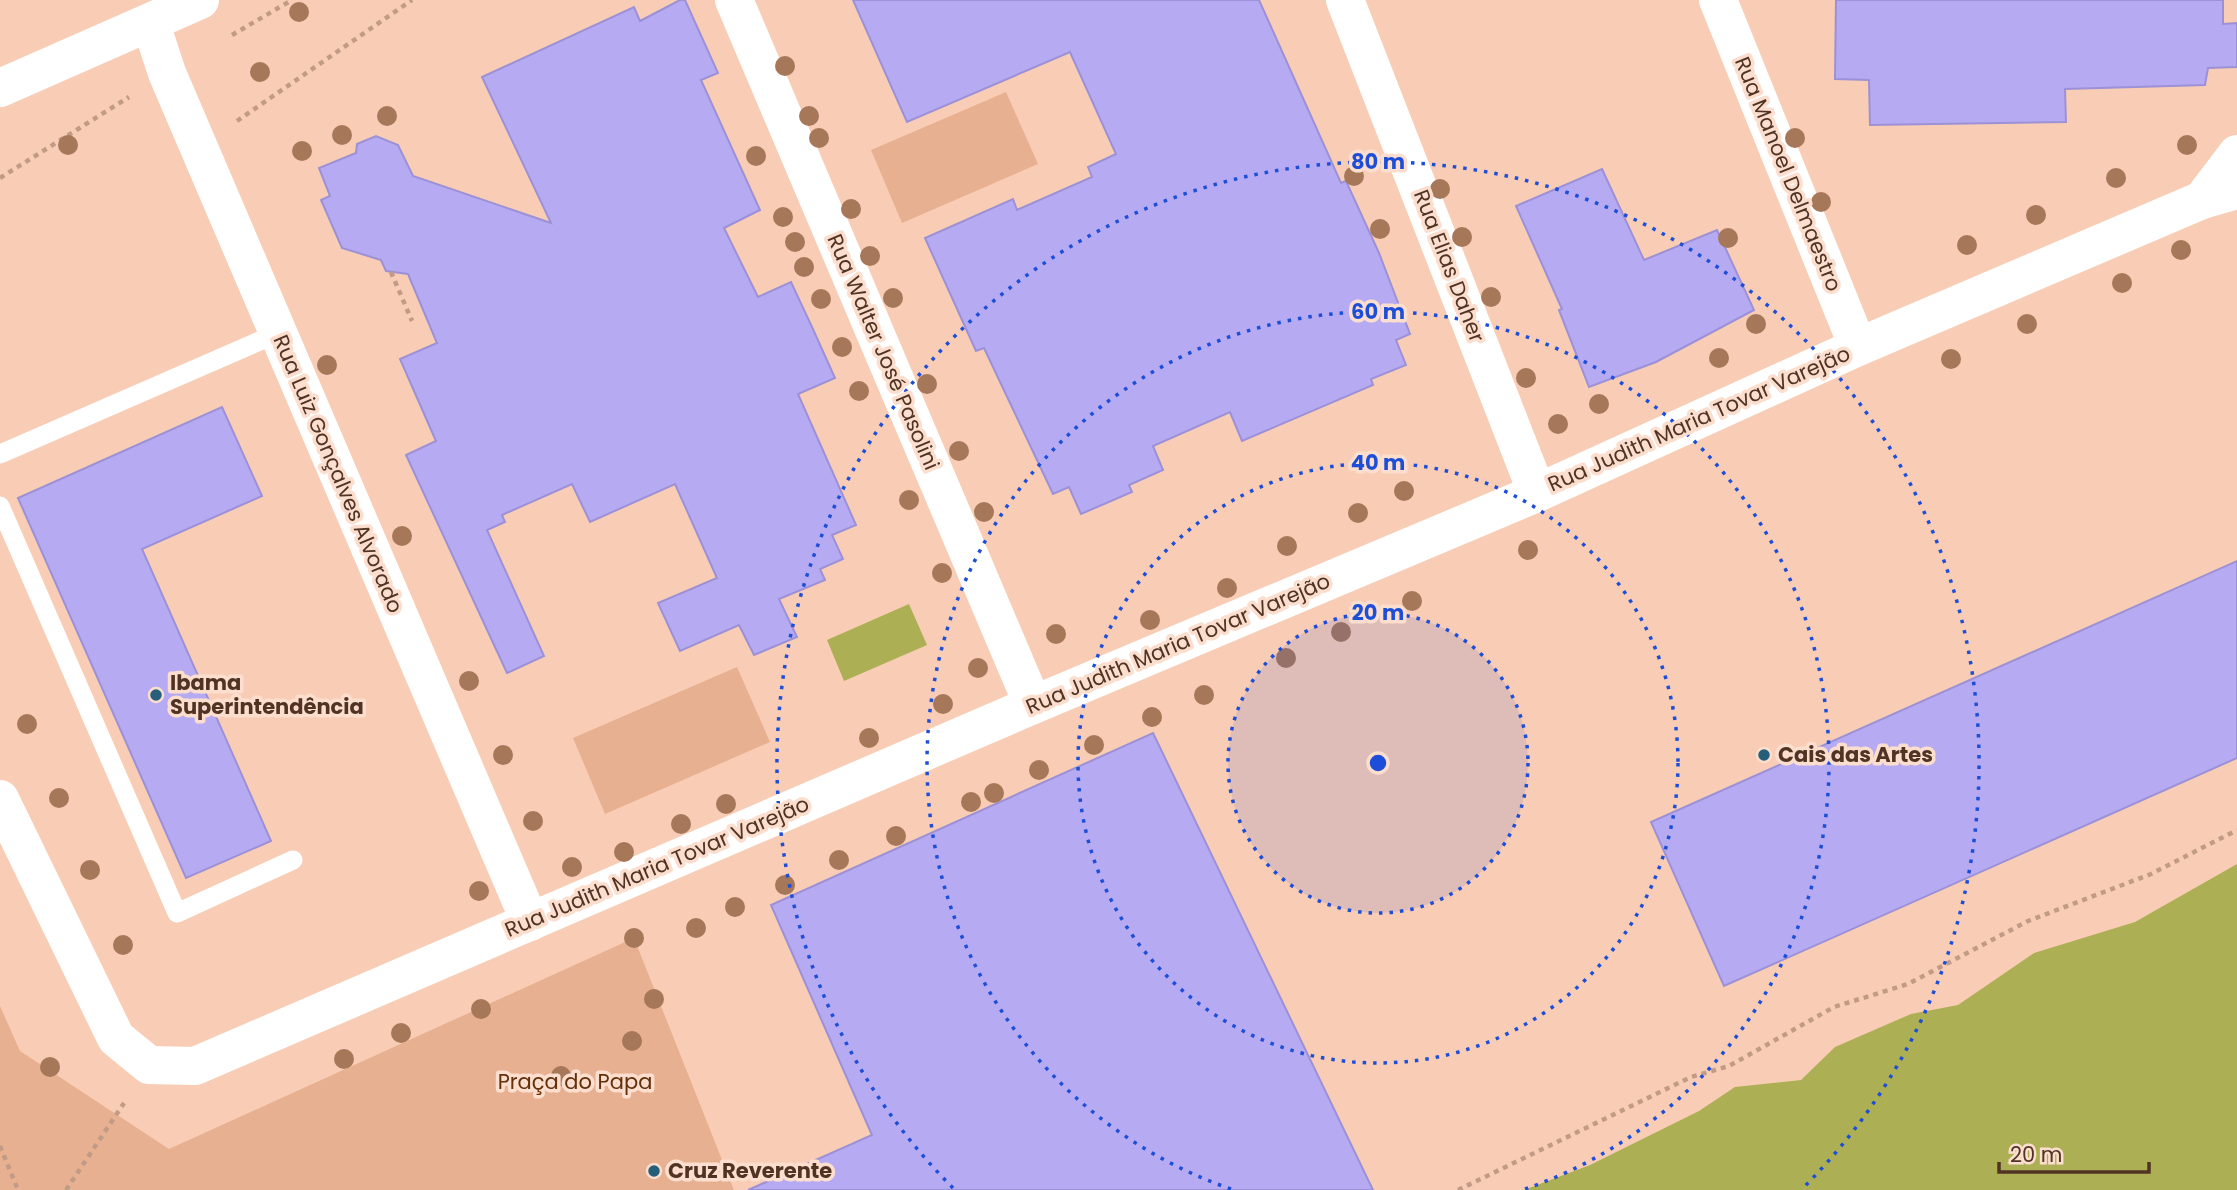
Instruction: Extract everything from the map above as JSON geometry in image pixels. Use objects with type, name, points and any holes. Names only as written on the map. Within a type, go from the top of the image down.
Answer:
[{"type":"street","points":[[0,88],[151,24],[200,0]]},
{"type":"street","name":"Rua Walter José Pasolini","points":[[734,0],[1032,705]]},
{"type":"street","name":"Rua Elias Daher","points":[[1345,0],[1537,493]]},
{"type":"street","name":"Rua Manoel Delmaestro","points":[[1718,0],[1858,347]]},
{"type":"street","name":"Rua Luiz Gonçalves Alvorado","points":[[151,24],[167,73],[530,922]]},
{"type":"street","name":"Rua Judith Maria Tovar Varejão","points":[[149,1065],[195,1066],[1032,705],[1537,493],[1858,347],[2219,195],[2237,154]]},
{"type":"street","points":[[0,799],[116,1038],[149,1065]]},
{"type":"lane","points":[[0,454],[278,333]]},
{"type":"lane","points":[[0,506],[177,913],[293,860]]},
{"type":"path","points":[[200,147],[412,0]]},
{"type":"path","points":[[0,178],[167,73]]},
{"type":"path","points":[[391,272],[412,321]]},
{"type":"path","points":[[1458,1190],[1691,1077],[1730,1066],[1834,1007],[1908,984],[2028,921],[2151,874],[2237,830]]},
{"type":"path","points":[[66,1190],[149,1065]]},
{"type":"path","points":[[0,1146],[18,1190]]},
{"type":"green space","points":[[1006,92],[1038,164],[902,223],[871,150]]},
{"type":"green space","points":[[737,667],[770,742],[605,814],[573,738]]},
{"type":"green space","name":"Praça do Papa","points":[[634,938],[734,1190],[0,1190],[0,1006],[20,1051],[169,1149]]},
{"type":"shaded area","points":[[909,604],[927,645],[844,681],[827,640]]},
{"type":"shaded area","points":[[2237,864],[2237,1190],[1524,1190],[1590,1165],[1699,1111],[1735,1087],[1801,1080],[1835,1047],[1911,1014],[1958,1005],[2034,953],[2135,922]]},
{"type":"building","points":[[680,0],[685,0],[718,73],[701,80],[760,210],[724,228],[758,297],[791,282],[835,378],[798,394],[856,525],[832,535],[843,559],[820,569],[825,580],[779,599],[797,637],[754,655],[739,625],[680,651],[658,603],[717,578],[675,484],[590,522],[572,484],[502,515],[505,522],[487,530],[544,656],[507,673],[406,455],[436,441],[400,359],[437,343],[408,274],[386,271],[381,260],[342,248],[321,200],[330,196],[319,168],[356,153],[357,144],[376,136],[398,145],[413,176],[551,223],[482,77],[634,7],[640,21]]},
{"type":"building","points":[[853,0],[1259,0],[1341,183],[1346,181],[1379,253],[1410,334],[1396,340],[1406,365],[1371,379],[1373,385],[1242,441],[1230,412],[1153,446],[1163,470],[1129,485],[1132,492],[1081,514],[1069,487],[1053,494],[984,348],[976,351],[925,238],[1013,199],[1017,210],[1092,177],[1088,167],[1116,154],[1070,52],[907,122]]},
{"type":"building","points":[[1836,0],[2223,0],[2223,24],[2237,23],[2237,67],[2208,68],[2205,85],[2065,89],[2066,122],[1870,125],[1869,80],[1835,79]]},
{"type":"building","points":[[1602,169],[1644,260],[1717,230],[1754,310],[1656,362],[1589,387],[1559,310],[1562,309],[1516,206]]},
{"type":"building","name":"Ibama Superintendência","points":[[222,407],[262,496],[142,549],[271,841],[186,878],[18,498]]},
{"type":"building","points":[[2237,561],[2237,758],[1724,986],[1651,822]]},
{"type":"building","points":[[1153,733],[1373,1190],[748,1190],[872,1135],[771,905]]},
{"type":"place","name":"Ibama Superintendência","points":[[156,695]]},
{"type":"place","name":"Cais das Artes","points":[[1764,755]]},
{"type":"place","name":"Cruz Reverente","points":[[654,1171]]}]
